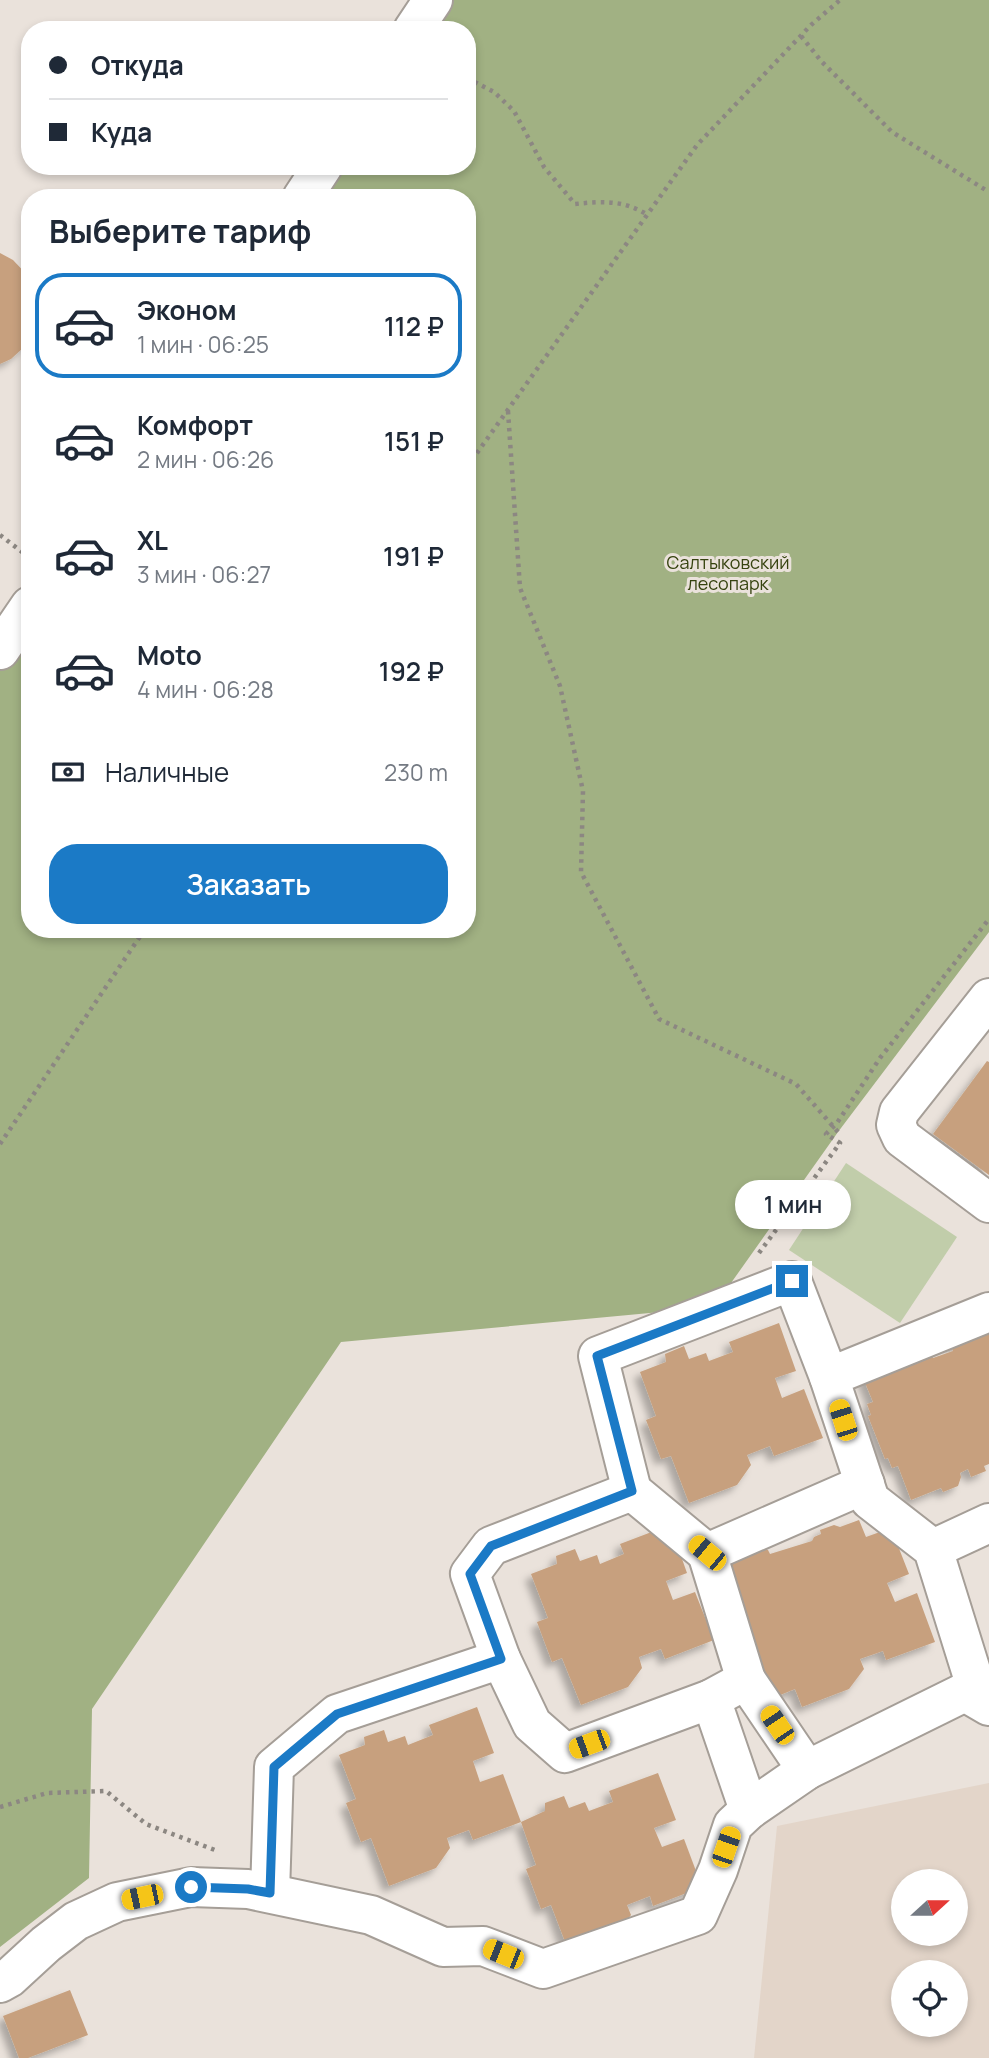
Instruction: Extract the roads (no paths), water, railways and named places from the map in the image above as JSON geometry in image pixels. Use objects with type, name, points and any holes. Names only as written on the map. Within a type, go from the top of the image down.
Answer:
[{"type":"lane","points":[[420,21],[433,0]]},
{"type":"lane","points":[[0,650],[21,619]]},
{"type":"lane","points":[[985,1012],[899,1112],[896,1125],[902,1138],[989,1203]]},
{"type":"lane","points":[[0,1983],[76,1921],[117,1902],[191,1887],[248,1889],[372,1915],[443,1947],[484,1946],[543,1969],[698,1915],[718,1870],[733,1825],[749,1810],[807,1770],[977,1699],[976,1687],[933,1549],[870,1500],[829,1377],[792,1281],[597,1356],[632,1491],[707,1553],[747,1680],[807,1770]]},
{"type":"lane","points":[[829,1377],[989,1312]]},
{"type":"lane","points":[[707,1553],[865,1484]]},
{"type":"lane","points":[[632,1491],[491,1546],[470,1574],[501,1659],[532,1724],[565,1753],[711,1699],[747,1680]]},
{"type":"lane","points":[[933,1549],[989,1523]]},
{"type":"lane","points":[[270,1893],[274,1767],[337,1714],[501,1659]]},
{"type":"lane","points":[[711,1699],[749,1810]]},
{"type":"park label","name":"Салтыковский лесопарк","points":[[728,572]]}]
